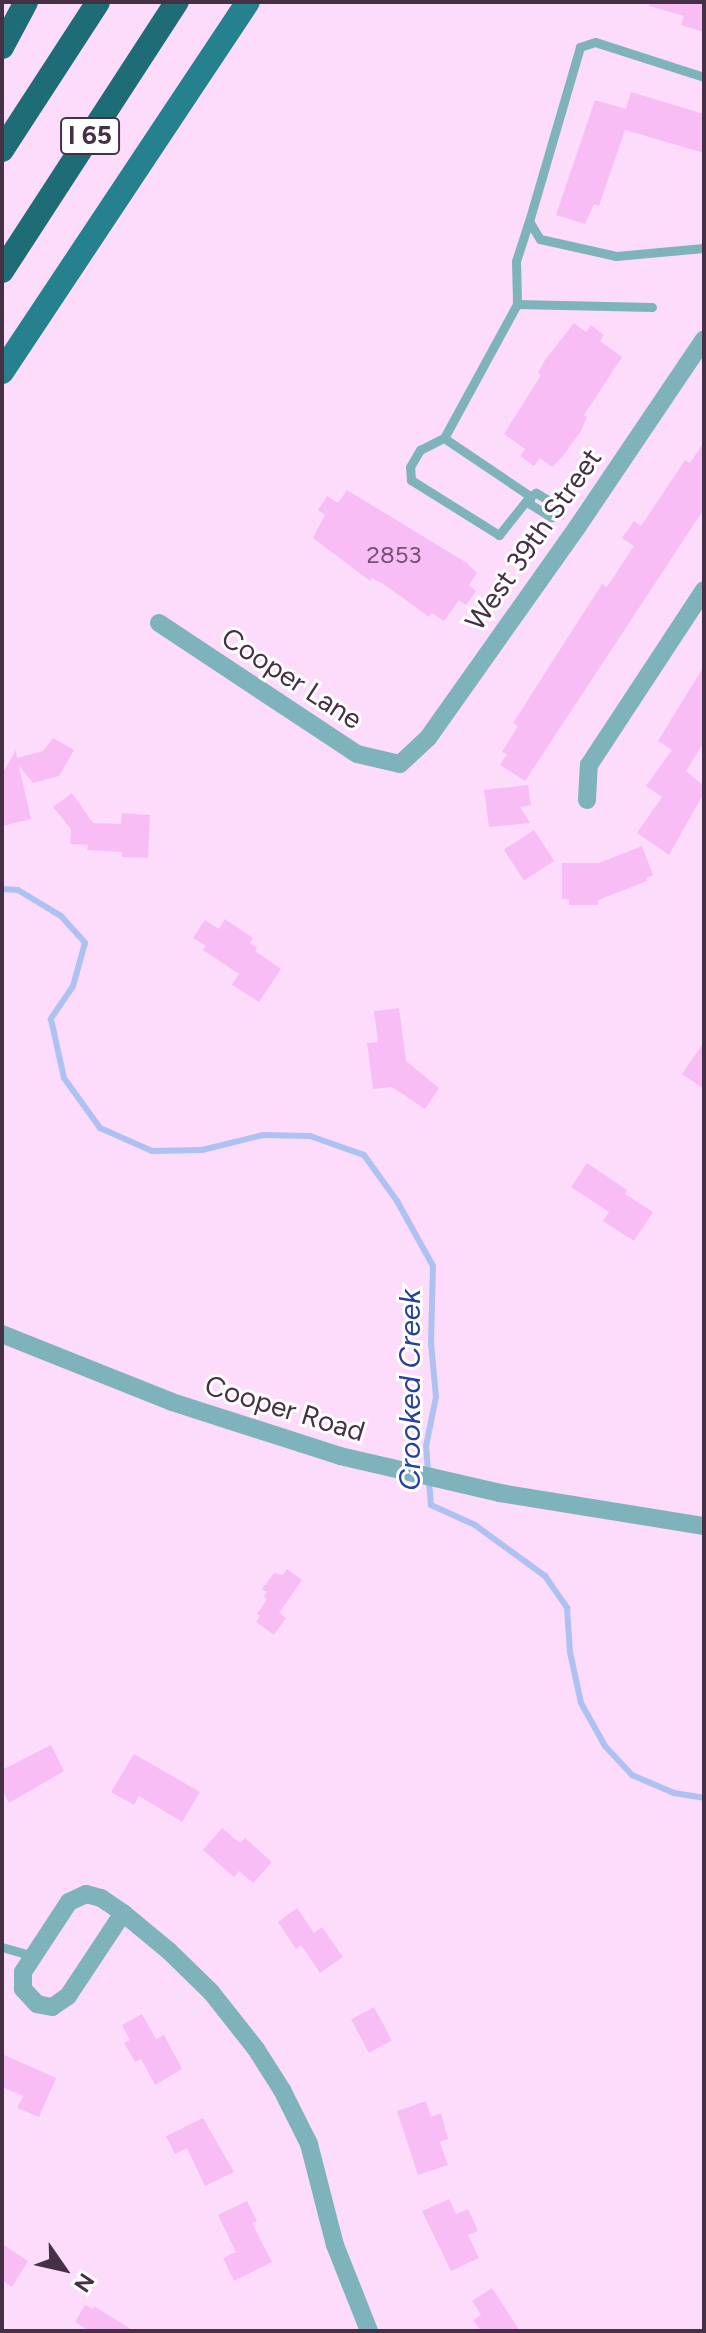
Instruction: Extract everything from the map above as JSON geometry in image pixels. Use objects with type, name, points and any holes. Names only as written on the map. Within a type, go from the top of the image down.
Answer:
[{"type":"highway","points":[[2,47],[26,2]]},
{"type":"highway","name":"I 65","points":[[2,150],[98,2]]},
{"type":"highway","name":"I 65","points":[[2,271],[177,2]]},
{"type":"main road","points":[[2,26],[19,2]]},
{"type":"main road","points":[[2,372],[248,2]]},
{"type":"street","name":"West 39th Street","points":[[400,764],[428,738],[578,526],[704,339]]},
{"type":"street","points":[[587,800],[589,765],[704,590]]},
{"type":"street","name":"Cooper Lane","points":[[159,623],[357,754],[400,764]]},
{"type":"street","name":"Cooper Road","points":[[2,1334],[101,1376],[214,1417],[390,1468],[457,1484],[704,1526]]},
{"type":"street","points":[[123,1913],[59,2004],[37,2004],[25,1994],[22,1976],[69,1902],[76,1897],[97,1896],[123,1913],[169,1951],[211,1992],[256,2049],[282,2090],[314,2159],[335,2245],[369,2331]]},
{"type":"lane","points":[[530,496],[499,535],[411,480],[410,467],[420,450],[444,438],[517,304],[516,261],[580,47],[595,42],[704,77]]},
{"type":"lane","points":[[529,221],[540,239],[616,256],[704,248]]},
{"type":"lane","points":[[517,304],[652,307]]},
{"type":"lane","points":[[444,438],[530,496]]},
{"type":"lane","points":[[530,496],[530,504],[540,511],[551,517],[560,515],[578,526]]},
{"type":"lane","points":[[2,1947],[33,1956]]},
{"type":"building","points":[[650,2],[704,2],[704,32],[681,25],[684,16],[649,6]]},
{"type":"building","points":[[631,92],[704,114],[704,153],[625,130],[599,206],[594,204],[585,224],[556,215],[595,100],[626,109]]},
{"type":"building","points":[[574,323],[586,332],[591,325],[604,335],[600,341],[622,357],[584,415],[587,417],[581,431],[563,456],[552,467],[540,458],[534,466],[520,456],[525,449],[504,434],[541,375],[538,373],[545,360]]},
{"type":"building","points":[[704,442],[704,509],[525,781],[500,765],[507,754],[502,752],[518,726],[513,723],[602,584],[607,587],[634,546],[622,538],[634,521],[641,526],[685,460],[690,463]]},
{"type":"building","points":[[347,490],[467,563],[477,573],[469,585],[476,591],[466,605],[459,600],[444,621],[432,613],[429,617],[385,585],[372,578],[370,581],[313,538],[325,515],[318,510],[327,496],[338,503]]},
{"type":"building","points":[[704,666],[704,742],[686,771],[704,786],[704,793],[669,855],[637,833],[662,797],[646,786],[672,750],[658,741]]},
{"type":"building","points":[[53,738],[74,750],[59,776],[33,783],[19,766],[31,819],[2,826],[2,774],[16,750],[17,758],[43,751]]},
{"type":"building","points":[[528,785],[531,805],[520,807],[530,823],[489,827],[484,790]]},
{"type":"building","points":[[72,793],[93,823],[121,824],[122,813],[150,815],[148,858],[122,857],[122,852],[87,850],[88,845],[70,844],[71,829],[53,807]]},
{"type":"building","points":[[534,830],[554,861],[524,881],[504,850]]},
{"type":"building","points":[[642,846],[653,875],[646,878],[647,881],[598,900],[598,905],[569,905],[569,899],[562,899],[562,863],[599,863]]},
{"type":"building","points":[[225,919],[253,938],[250,943],[257,948],[255,951],[281,969],[259,1002],[232,985],[239,974],[203,950],[206,946],[193,938],[205,920],[219,929]]},
{"type":"building","points":[[399,1008],[406,1061],[439,1088],[425,1109],[392,1087],[373,1089],[367,1043],[378,1042],[374,1011]]},
{"type":"building","points":[[704,1042],[704,1089],[682,1074]]},
{"type":"building","points":[[587,1163],[653,1212],[634,1241],[603,1221],[609,1212],[571,1187]]},
{"type":"building","points":[[287,1569],[302,1580],[279,1613],[286,1618],[274,1635],[256,1622],[260,1616],[257,1614],[267,1599],[264,1597],[267,1592],[262,1589],[274,1573],[283,1575]]},
{"type":"building","points":[[51,1745],[64,1771],[9,1803],[2,1789],[2,1770]]},
{"type":"building","points":[[134,1754],[200,1792],[182,1822],[139,1796],[134,1805],[111,1792]]},
{"type":"building","points":[[222,1828],[240,1843],[245,1838],[272,1862],[253,1883],[239,1871],[234,1877],[203,1850]]},
{"type":"building","points":[[297,1908],[314,1933],[322,1927],[343,1957],[320,1973],[301,1945],[296,1949],[278,1922]]},
{"type":"building","points":[[374,2007],[392,2041],[369,2053],[351,2019]]},
{"type":"building","points":[[142,2014],[156,2039],[164,2035],[182,2069],[155,2085],[141,2059],[135,2062],[124,2043],[130,2040],[122,2025]]},
{"type":"building","points":[[2,2054],[56,2078],[39,2117],[17,2108],[23,2096],[2,2087]]},
{"type":"building","points":[[426,2101],[431,2117],[441,2113],[448,2139],[440,2142],[448,2165],[418,2175],[397,2111]]},
{"type":"building","points":[[203,2118],[234,2172],[205,2186],[187,2148],[175,2154],[166,2136]]},
{"type":"building","points":[[449,2199],[456,2214],[468,2209],[478,2231],[468,2235],[479,2258],[451,2271],[422,2211]]},
{"type":"building","points":[[247,2201],[257,2221],[252,2223],[272,2262],[234,2281],[223,2258],[236,2252],[218,2215]]},
{"type":"building","points":[[2,2244],[28,2261],[12,2287],[2,2280]]},
{"type":"building","points":[[492,2288],[520,2331],[481,2331],[473,2320],[481,2315],[472,2301]]},
{"type":"building","points":[[85,2305],[93,2309],[94,2306],[134,2331],[89,2331],[75,2322]]},
{"type":"waterway","name":"Crooked Creek","points":[[2,889],[18,890],[61,916],[85,943],[73,986],[51,1019],[64,1078],[100,1128],[152,1151],[202,1150],[263,1135],[310,1136],[364,1155],[397,1201],[433,1266],[431,1343],[436,1397],[426,1446],[431,1505],[475,1525],[545,1576],[567,1608],[570,1652],[581,1703],[605,1746],[632,1775],[674,1793],[704,1798]]}]
